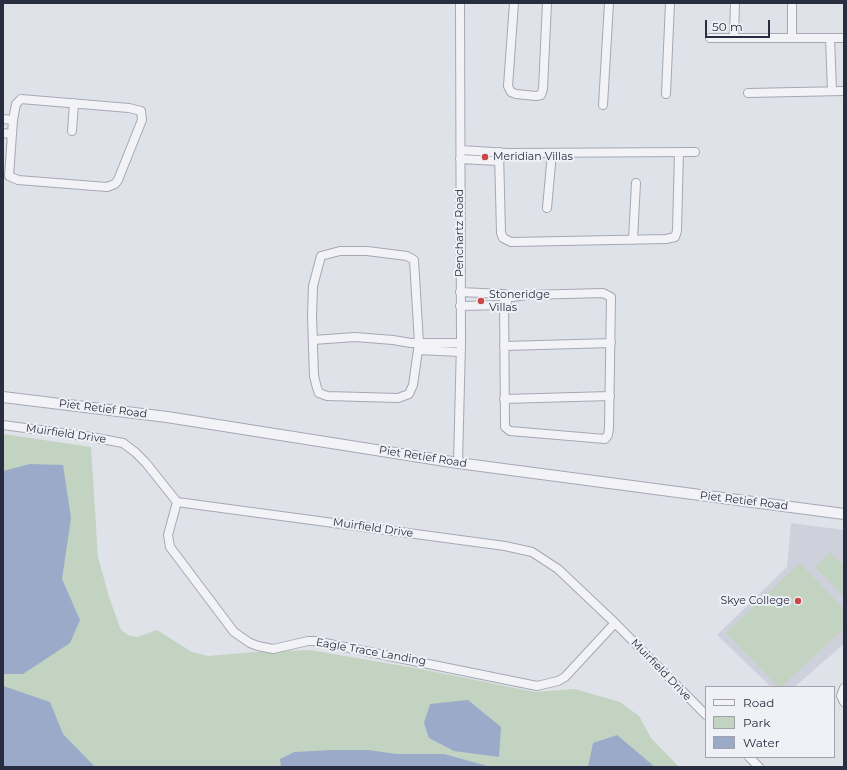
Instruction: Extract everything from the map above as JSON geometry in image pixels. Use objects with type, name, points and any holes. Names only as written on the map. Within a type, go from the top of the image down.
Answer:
[{"type":"street","name":"Penchartz Road","points":[[458,463],[461,343],[460,3]]},
{"type":"street","points":[[514,3],[508,86],[511,92],[516,94],[536,96],[541,94],[543,89],[547,3]]},
{"type":"street","points":[[603,105],[609,3]]},
{"type":"street","points":[[666,94],[670,3]]},
{"type":"street","points":[[734,37],[735,3]]},
{"type":"street","points":[[792,3],[792,37]]},
{"type":"street","points":[[710,38],[844,38]]},
{"type":"street","points":[[830,38],[832,91]]},
{"type":"street","points":[[748,93],[844,91]]},
{"type":"street","points":[[21,99],[129,108],[141,112],[142,120],[121,175],[115,184],[107,187],[18,180],[12,178],[8,172],[7,133],[13,120],[16,104],[21,99]]},
{"type":"street","points":[[72,131],[74,103]]},
{"type":"street","points":[[3,119],[13,120]]},
{"type":"street","points":[[460,150],[499,157]]},
{"type":"street","points":[[499,157],[502,238],[511,242],[632,240],[666,239],[674,237],[676,234],[679,152]]},
{"type":"street","points":[[460,159],[499,157],[508,153],[694,152]]},
{"type":"street","points":[[548,208],[552,153]]},
{"type":"street","points":[[632,240],[636,183]]},
{"type":"street","points":[[352,251],[407,256],[414,260],[416,345],[413,385],[409,394],[398,398],[327,396],[319,393],[317,388],[313,340],[312,300],[319,260],[324,254],[352,251]]},
{"type":"street","points":[[460,292],[508,296],[606,294],[611,297],[609,432],[607,437],[602,439],[508,430],[505,427],[503,305],[508,296]]},
{"type":"street","points":[[460,306],[503,305]]},
{"type":"street","points":[[313,340],[355,338],[398,340],[416,345],[460,352]]},
{"type":"street","points":[[416,345],[461,343]]},
{"type":"street","points":[[504,346],[611,343]]},
{"type":"street","points":[[504,399],[610,396]]},
{"type":"street","name":"Piet Retief Road","points":[[3,397],[167,417],[458,463],[844,514]]},
{"type":"street","name":"Muirfield Drive","points":[[3,425],[113,440],[129,447],[146,463],[177,502],[524,550],[543,558],[558,569],[616,623],[705,714]]},
{"type":"street","name":"Eagle Trace Landing","points":[[177,502],[168,535],[170,547],[234,632],[250,643],[258,646],[273,649],[308,641],[315,641],[537,686],[558,681],[565,677],[616,623]]},
{"type":"street","points":[[844,688],[841,696],[844,702]]},
{"type":"street","points":[[750,758],[759,767]]},
{"type":"shaded area","name":"Skye College","points":[[791,523],[844,530],[844,644],[795,686],[770,686],[717,635],[787,567]]},
{"type":"green space","points":[[3,434],[91,447],[98,557],[109,597],[121,630],[128,635],[137,637],[157,630],[192,652],[208,656],[255,652],[310,650],[421,669],[535,692],[575,689],[620,702],[639,716],[651,738],[679,767],[3,767]]},
{"type":"green space","points":[[830,552],[844,565],[844,597],[815,567]]},
{"type":"green space","name":"Skye College","points":[[800,563],[844,609],[844,628],[782,686],[777,686],[726,633]]},
{"type":"water","points":[[30,464],[63,465],[71,518],[62,579],[80,620],[70,643],[23,674],[3,674],[3,471]]},
{"type":"water","points":[[3,686],[50,702],[63,734],[95,767],[3,767]]},
{"type":"water","points":[[468,700],[501,727],[499,757],[454,751],[429,738],[424,723],[430,704]]},
{"type":"water","points":[[617,735],[655,767],[588,767],[593,743]]},
{"type":"water","points":[[368,750],[397,754],[444,754],[491,767],[281,767],[280,759],[294,752]]},
{"type":"place","name":"Meridian Villas","points":[[485,157]]},
{"type":"place","name":"Stoneridge Villas","points":[[481,301]]},
{"type":"place","name":"Skye College","points":[[798,601]]}]
